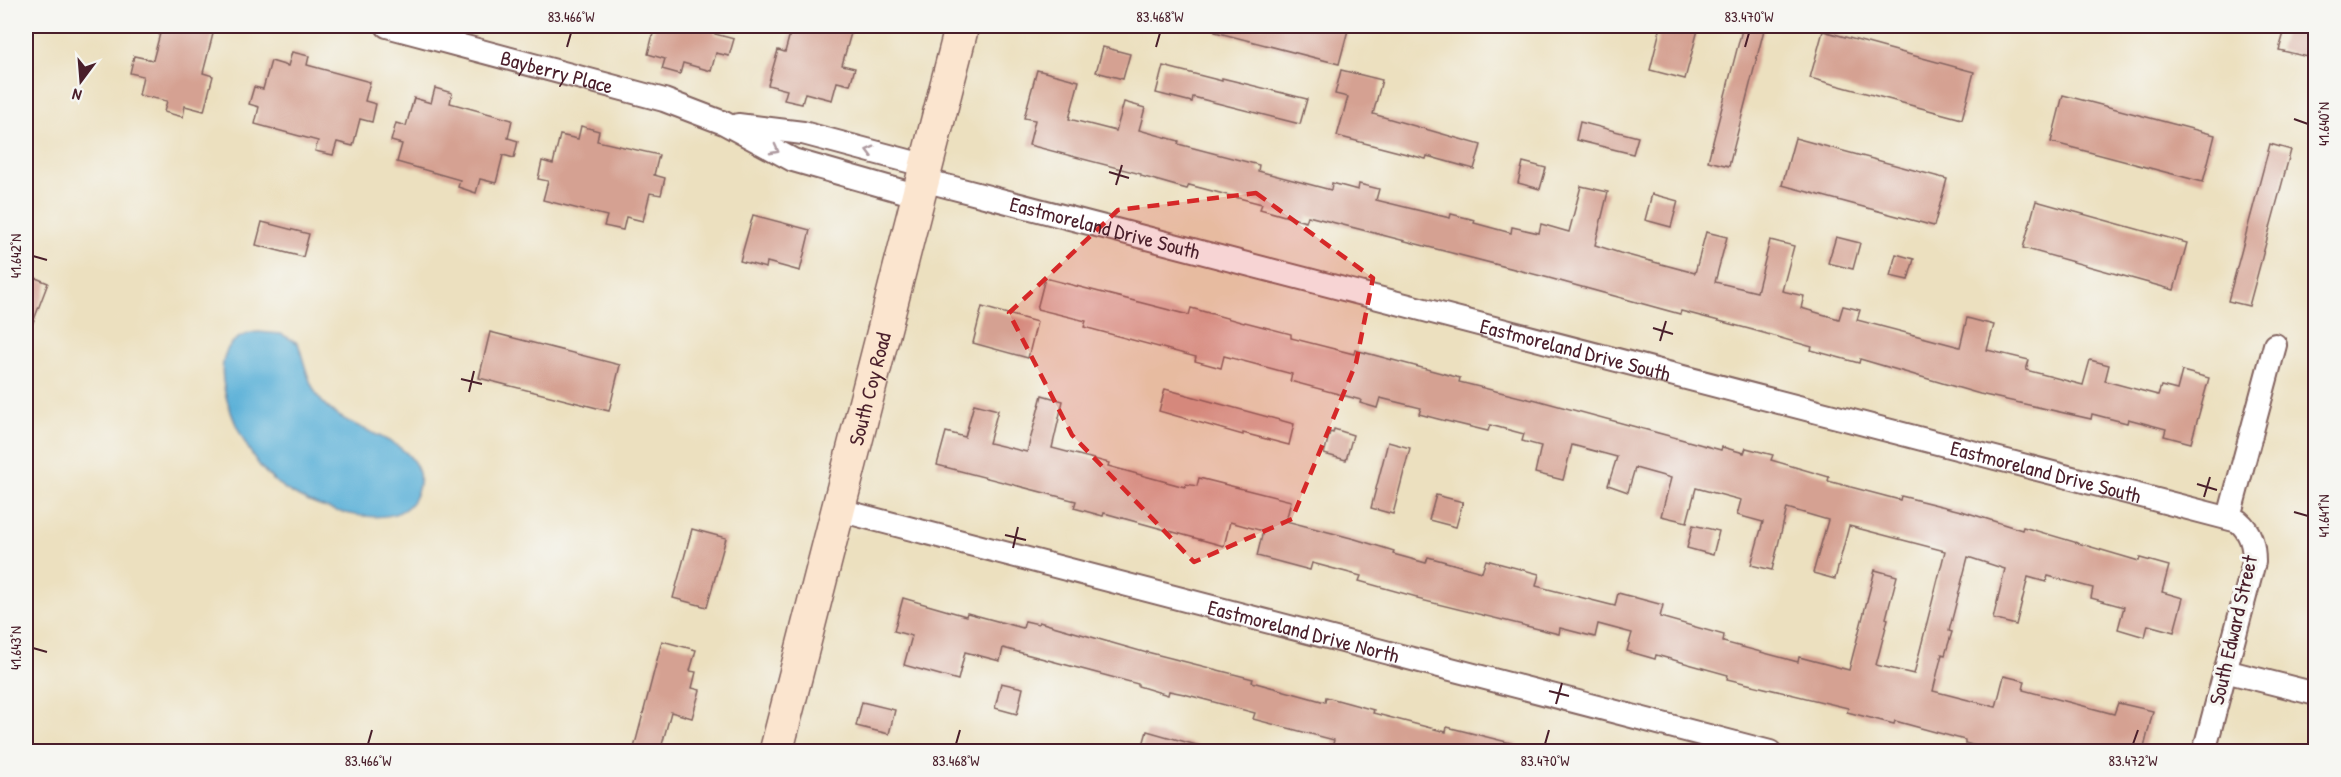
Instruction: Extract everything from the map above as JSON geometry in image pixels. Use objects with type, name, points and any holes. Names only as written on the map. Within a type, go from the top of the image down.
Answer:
[{"type":"street","name":"Bayberry Place","points":[[387,26],[664,100],[724,123],[793,160],[923,181]]},
{"type":"street","name":"South Coy Road","points":[[776,752],[962,26]]},
{"type":"street","name":"Bayberry Place","points":[[724,123],[803,133],[923,181]]},
{"type":"street","name":"Eastmoreland Drive South","points":[[923,181],[2229,517]]},
{"type":"street","points":[[2229,517],[2275,345]]},
{"type":"street","name":"Eastmoreland Drive North","points":[[838,510],[1770,752]]},
{"type":"street","name":"South Edward Street","points":[[2204,752],[2254,562],[2254,551],[2249,533],[2229,517]]},
{"type":"street","points":[[2225,671],[2316,694]]},
{"type":"highlighted area","points":[[1256,193],[1373,278],[1356,363],[1292,519],[1194,562],[1072,435],[1009,313],[1118,210]]},
{"type":"water","points":[[258,332],[281,334],[298,343],[312,386],[319,398],[343,419],[389,441],[413,460],[419,473],[419,484],[414,499],[405,509],[392,515],[377,517],[360,516],[325,508],[288,491],[260,466],[250,452],[231,412],[222,369],[226,352],[238,338]]},
{"type":"building","points":[[162,26],[215,26],[203,73],[213,76],[204,111],[185,106],[183,117],[164,112],[167,101],[139,95],[143,76],[130,73],[134,56],[153,60]]},
{"type":"building","points":[[655,26],[717,26],[715,34],[734,39],[729,56],[716,53],[711,71],[683,63],[680,74],[662,69],[665,59],[648,54]]},
{"type":"building","points":[[792,26],[853,26],[842,65],[855,68],[850,85],[837,82],[832,100],[805,93],[802,104],[784,100],[787,90],[768,85],[778,50],[785,52]]},
{"type":"building","points":[[1216,26],[1330,26],[1348,30],[1339,64],[1215,32]]},
{"type":"building","points":[[1661,26],[1699,26],[1685,79],[1650,70]]},
{"type":"building","points":[[1743,26],[1765,26],[1729,166],[1708,161]]},
{"type":"building","points":[[2286,26],[2316,26],[2316,59],[2279,50]]},
{"type":"building","points":[[1823,31],[1974,72],[1962,119],[1810,78]]},
{"type":"building","points":[[1103,47],[1130,54],[1123,79],[1096,72]]},
{"type":"building","points":[[292,52],[309,56],[307,65],[370,82],[365,101],[376,104],[372,122],[360,119],[353,146],[337,142],[333,155],[315,151],[318,141],[255,124],[259,107],[249,104],[254,87],[263,89],[271,61],[288,66]]},
{"type":"building","points":[[1163,66],[1307,99],[1300,124],[1193,97],[1192,102],[1156,93]]},
{"type":"building","points":[[1037,70],[1079,81],[1069,119],[1116,131],[1124,102],[1145,108],[1139,130],[1179,141],[1178,144],[1259,165],[1258,171],[1331,190],[1332,183],[1358,190],[1359,184],[1379,189],[1376,200],[1450,218],[1451,214],[1511,233],[1512,227],[1539,233],[1541,224],[1569,232],[1581,186],[1608,192],[1595,245],[1620,253],[1695,273],[1706,232],[1727,237],[1715,282],[1757,292],[1770,240],[1794,246],[1782,291],[1804,296],[1801,308],[1839,319],[1843,306],[1860,310],[1857,320],[1960,347],[1967,318],[1994,325],[1987,350],[2029,360],[2026,370],[2083,385],[2090,360],[2109,365],[2105,381],[2158,395],[2161,386],[2177,390],[2182,371],[2209,378],[2191,443],[2164,436],[2166,429],[2128,419],[2127,423],[2092,414],[2091,419],[1980,394],[1860,359],[1859,363],[1811,350],[1812,347],[1681,311],[1680,314],[1308,216],[1306,222],[1260,209],[1262,204],[1189,185],[1187,189],[1141,176],[1141,174],[1029,145],[1035,120],[1024,118]]},
{"type":"building","points":[[1341,70],[1382,80],[1373,114],[1481,145],[1474,169],[1337,136],[1348,97],[1335,94]]},
{"type":"building","points":[[435,88],[452,93],[450,103],[512,120],[508,138],[518,141],[514,158],[503,155],[496,183],[480,179],[476,193],[458,187],[460,180],[397,162],[402,144],[391,141],[396,123],[406,126],[414,98],[431,103]]},
{"type":"building","points":[[2063,95],[2215,135],[2203,182],[2051,142]]},
{"type":"building","points":[[1580,122],[1638,137],[1633,154],[1576,140]]},
{"type":"building","points":[[581,126],[599,131],[597,141],[659,155],[654,175],[665,178],[661,195],[650,193],[643,221],[626,217],[623,230],[604,226],[607,216],[543,200],[548,181],[538,179],[542,161],[553,164],[560,135],[578,139]]},
{"type":"building","points":[[1795,138],[1947,179],[1934,226],[1782,185]]},
{"type":"building","points":[[2270,144],[2291,150],[2249,306],[2228,301]]},
{"type":"building","points":[[1523,162],[1546,168],[1540,189],[1518,183]]},
{"type":"building","points":[[1652,194],[1678,201],[1671,227],[1645,220]]},
{"type":"building","points":[[2036,201],[2187,243],[2174,290],[2023,248]]},
{"type":"building","points":[[753,215],[810,230],[800,271],[767,262],[766,268],[740,261]]},
{"type":"building","points":[[262,222],[309,234],[303,257],[256,245]]},
{"type":"building","points":[[1836,237],[1860,243],[1853,269],[1828,263]]},
{"type":"building","points":[[1896,254],[1914,259],[1908,280],[1890,276]]},
{"type":"building","points":[[26,274],[48,283],[27,338],[26,338]]},
{"type":"building","points":[[1045,278],[1189,315],[1191,308],[1291,334],[1291,338],[1354,354],[1355,350],[1460,378],[1459,382],[1533,399],[1721,450],[1722,447],[1744,453],[1746,448],[1773,455],[1771,460],[1829,477],[1828,481],[1900,500],[1901,496],[1965,512],[2022,530],[2023,527],[2139,561],[2140,558],[2169,566],[2162,592],[2183,598],[2174,632],[2148,625],[2145,637],[2118,629],[2124,607],[2091,598],[2093,588],[2048,576],[2046,582],[2028,577],[2016,625],[1993,619],[2005,569],[1968,557],[1949,631],[1952,632],[1945,655],[1942,654],[1933,691],[1996,707],[2004,676],[2025,681],[2023,690],[2114,714],[2118,703],[2153,711],[2143,752],[2101,752],[2081,747],[2080,752],[1998,752],[1965,743],[1965,740],[1895,721],[1894,724],[1847,712],[1848,708],[1727,679],[1728,675],[1656,655],[1655,659],[1627,651],[1632,633],[1598,624],[1595,637],[1560,628],[1559,634],[1417,599],[1417,597],[1359,581],[1361,576],[1312,563],[1310,570],[1257,556],[1263,531],[1230,522],[1224,546],[1104,513],[1103,516],[1074,508],[1076,501],[937,465],[946,432],[965,437],[974,404],[998,410],[989,443],[1027,452],[1042,395],[1063,401],[1052,448],[1185,487],[1186,484],[1197,486],[1199,478],[1291,501],[1286,521],[1394,551],[1393,554],[1426,563],[1428,557],[1482,572],[1486,560],[1539,574],[1536,586],[1615,606],[1618,593],[1663,605],[1660,617],[1724,635],[1723,642],[1798,662],[1799,657],[1849,670],[1875,570],[1897,576],[1876,665],[1914,674],[1945,551],[1849,526],[1835,579],[1813,573],[1828,520],[1787,508],[1772,570],[1751,565],[1763,522],[1737,515],[1741,500],[1696,488],[1687,522],[1661,516],[1671,478],[1635,468],[1628,492],[1608,485],[1617,457],[1572,445],[1563,480],[1535,473],[1541,446],[1522,441],[1524,434],[1490,425],[1488,431],[1438,419],[1419,414],[1421,408],[1380,398],[1377,408],[1360,403],[1361,400],[1290,381],[1292,374],[1224,356],[1221,368],[1195,361],[1196,357],[1084,327],[1086,321],[1037,309]]},
{"type":"building","points":[[982,307],[1037,322],[1028,358],[973,343]]},
{"type":"building","points":[[490,332],[620,365],[609,411],[479,378]]},
{"type":"building","points":[[1165,389],[1294,424],[1289,445],[1243,433],[1243,435],[1159,411]]},
{"type":"building","points":[[1334,429],[1353,435],[1346,460],[1324,454],[1330,432],[1333,433]]},
{"type":"building","points":[[1388,442],[1410,448],[1393,514],[1371,508]]},
{"type":"building","points":[[1436,495],[1463,502],[1456,527],[1429,520]]},
{"type":"building","points":[[1693,525],[1719,531],[1713,555],[1687,548]]},
{"type":"building","points":[[692,529],[726,538],[707,607],[673,598]]},
{"type":"building","points":[[903,598],[966,616],[967,613],[1023,628],[1025,621],[1038,624],[1039,622],[1147,653],[1253,679],[1252,682],[1325,702],[1326,697],[1374,710],[1373,713],[1446,732],[1447,727],[1519,745],[1518,752],[1331,752],[1334,740],[1253,719],[1255,713],[1184,694],[1169,691],[1168,695],[1138,686],[1138,684],[1003,648],[1000,661],[965,652],[958,680],[904,665],[912,636],[894,631]]},
{"type":"building","points":[[662,641],[696,650],[690,671],[696,672],[692,688],[700,690],[692,718],[671,712],[660,752],[633,752]]},
{"type":"building","points":[[1001,683],[1023,688],[1017,714],[995,708]]},
{"type":"building","points":[[862,702],[895,710],[889,734],[856,726]]},
{"type":"building","points":[[1147,731],[1200,746],[1199,752],[1141,752]]}]
